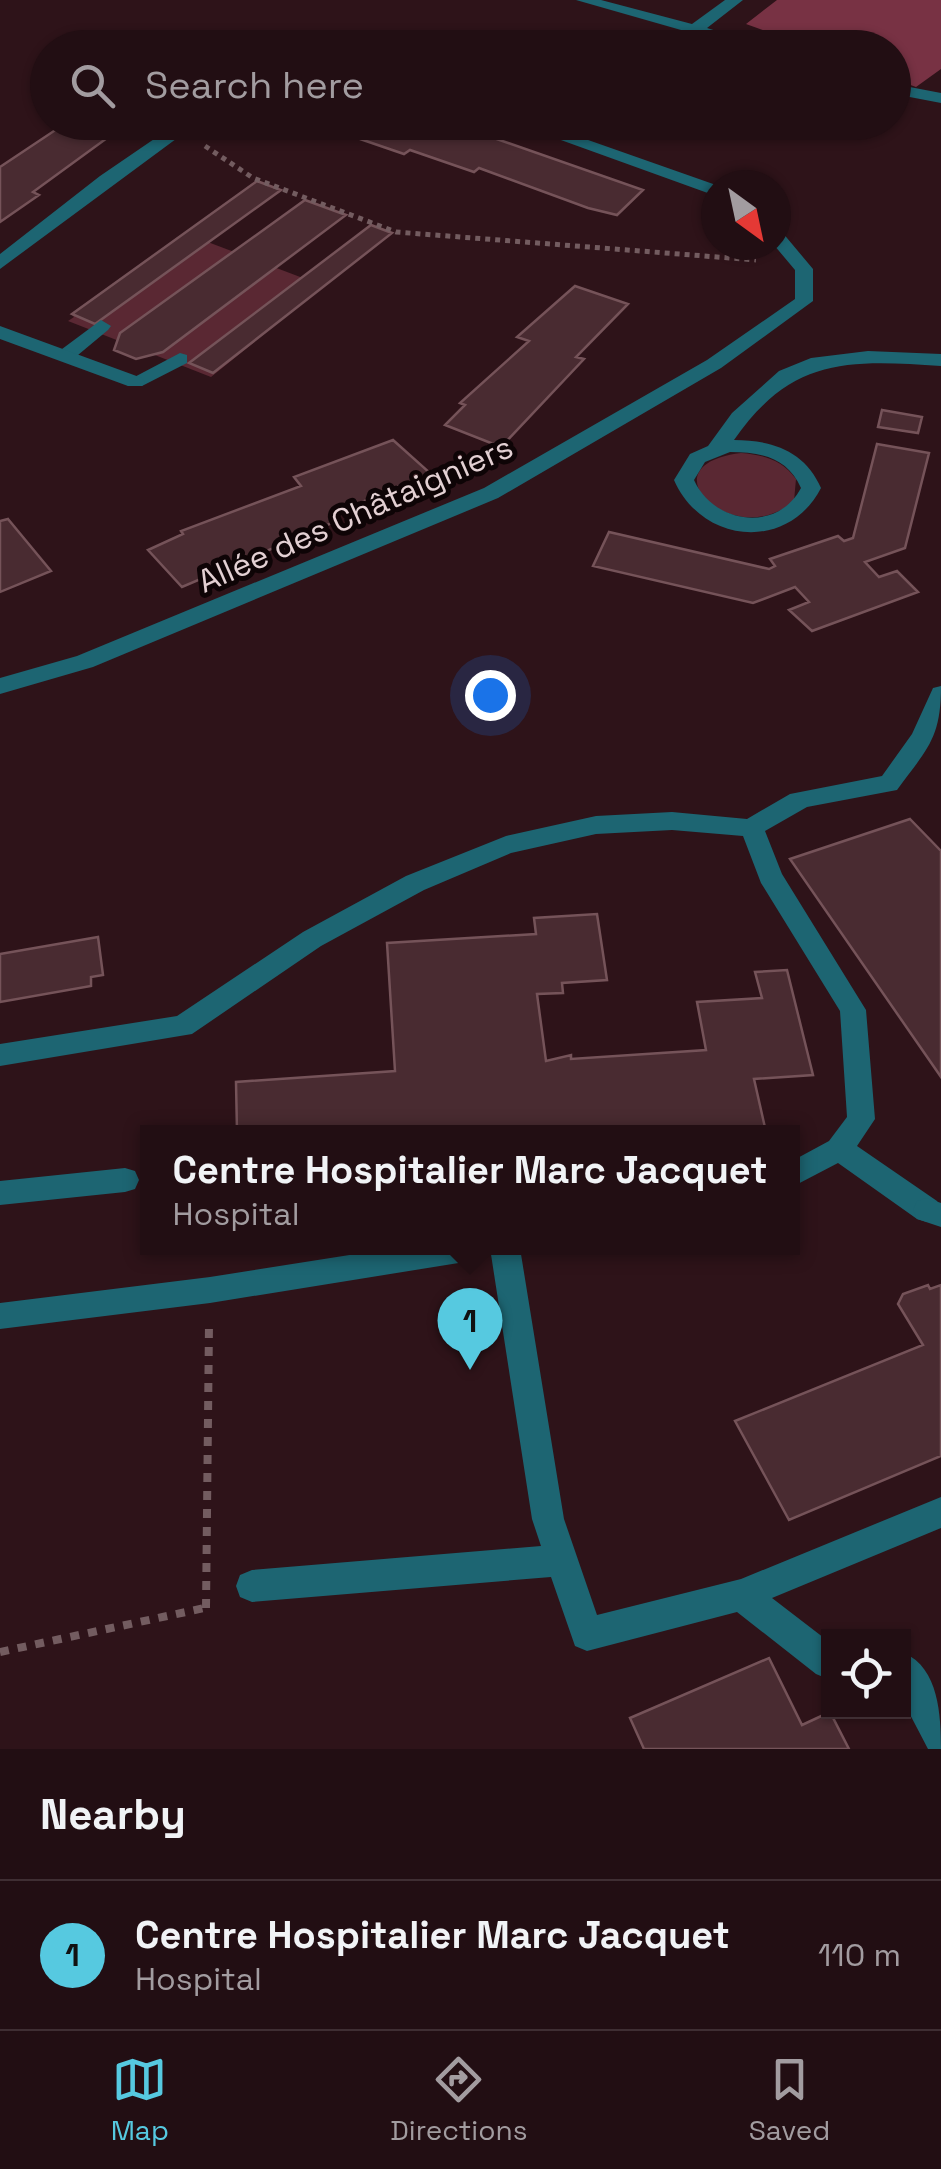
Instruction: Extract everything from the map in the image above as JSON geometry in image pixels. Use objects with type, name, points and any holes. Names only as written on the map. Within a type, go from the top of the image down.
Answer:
[{"type":"street","points":[[584,0],[642,18],[707,30]]},
{"type":"street","points":[[698,27],[736,0]]},
{"type":"street","points":[[911,92],[941,98]]},
{"type":"street","points":[[0,263],[106,180],[165,140]]},
{"type":"street","points":[[570,140],[701,186]]},
{"type":"street","name":"Allée des Châtaigniers","points":[[0,686],[85,662],[491,493],[714,364],[804,300],[804,268],[791,254]]},
{"type":"street","points":[[65,356],[101,326]]},
{"type":"street","points":[[0,332],[135,382],[180,359]]},
{"type":"street","points":[[716,450],[748,446],[784,455],[807,476],[811,488],[808,500],[784,519],[746,524],[709,514],[695,504],[684,480],[697,458],[716,450],[742,409],[766,387],[797,368],[836,356],[941,360]]},
{"type":"street","points":[[0,1055],[182,1026],[252,983],[312,938],[415,883],[506,845],[596,825],[672,820],[752,828],[769,812],[810,796],[889,784],[932,741],[941,694]]},
{"type":"street","points":[[752,828],[770,876],[853,1010],[861,1119],[839,1149],[800,1171]]},
{"type":"street","points":[[839,1149],[934,1212]]},
{"type":"street","points":[[0,1194],[125,1180]]},
{"type":"street","points":[[0,1316],[210,1290],[428,1255]]},
{"type":"street","points":[[506,1255],[548,1519],[587,1634],[741,1596],[941,1512]]},
{"type":"street","points":[[252,1586],[562,1560]]},
{"type":"street","points":[[741,1596],[821,1657]]},
{"type":"street","points":[[911,1683],[941,1738]]},
{"type":"path","points":[[198,140],[253,178],[396,232],[769,261],[793,256]]},
{"type":"path","points":[[206,1608],[210,1290]]},
{"type":"path","points":[[0,1652],[206,1608],[252,1586]]},
{"type":"shaded area","points":[[777,0],[941,0],[941,69],[916,87],[911,85],[911,30],[762,30],[746,24]]},
{"type":"shaded area","points":[[184,233],[324,286],[211,377],[68,321]]},
{"type":"shaded area","points":[[741,453],[765,457],[785,467],[796,479],[794,501],[770,514],[746,517],[724,512],[708,501],[698,487],[699,473],[712,461]]},
{"type":"building","points":[[40,140],[104,140],[33,192],[39,195],[0,222],[0,167]]},
{"type":"building","points":[[363,140],[500,140],[643,190],[617,215],[479,168],[474,172],[410,150],[404,154]]},
{"type":"building","points":[[257,181],[281,190],[95,324],[72,314]]},
{"type":"building","points":[[305,200],[346,215],[163,352],[136,359],[114,350],[120,333]]},
{"type":"building","points":[[371,225],[392,233],[213,373],[189,363]]},
{"type":"building","points":[[575,286],[628,304],[576,357],[584,359],[501,447],[445,425],[465,405],[460,403],[529,341],[517,337]]},
{"type":"building","points":[[882,410],[922,417],[918,433],[878,427]]},
{"type":"building","points":[[393,440],[430,473],[334,514],[339,520],[182,587],[148,550],[183,534],[181,531],[301,486],[294,477]]},
{"type":"building","points":[[877,444],[929,453],[905,548],[865,562],[879,577],[897,571],[918,592],[812,631],[789,610],[809,602],[795,587],[753,603],[593,566],[609,532],[769,569],[775,566],[770,559],[838,536],[844,541],[853,538]]},
{"type":"building","points":[[8,519],[51,571],[0,592],[0,521]]},
{"type":"building","points":[[910,819],[941,851],[941,1077],[790,859]]},
{"type":"building","points":[[597,914],[607,980],[562,983],[563,993],[537,994],[546,1061],[571,1055],[571,1059],[706,1050],[697,1002],[762,998],[755,972],[787,970],[813,1075],[754,1079],[764,1125],[237,1125],[236,1082],[395,1071],[387,943],[536,934],[534,918]]},
{"type":"building","points":[[98,937],[103,975],[91,977],[91,986],[0,1002],[0,954]]},
{"type":"building","points":[[928,1285],[930,1289],[941,1285],[941,1456],[789,1520],[735,1421],[923,1345],[898,1304],[903,1294]]},
{"type":"building","points":[[769,1658],[802,1725],[821,1716],[834,1719],[849,1749],[644,1749],[630,1718]]},
{"type":"place","name":"Centre Hospitalier Marc Jacquet","points":[[470,1370]]}]
